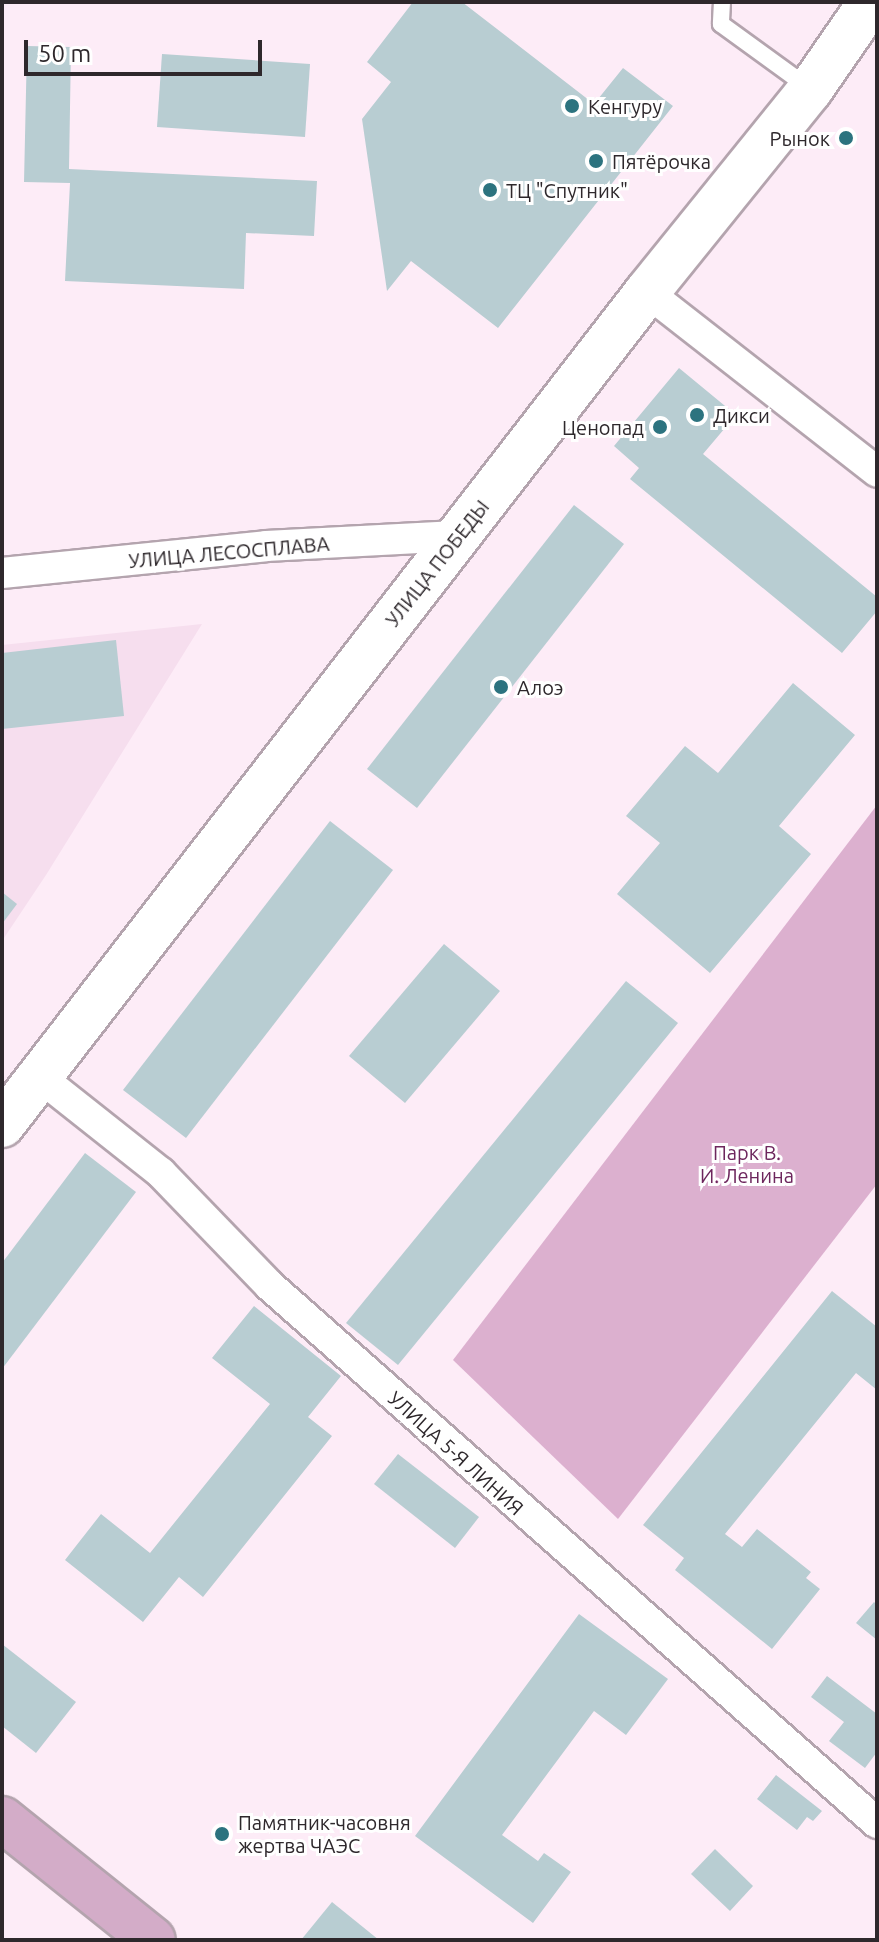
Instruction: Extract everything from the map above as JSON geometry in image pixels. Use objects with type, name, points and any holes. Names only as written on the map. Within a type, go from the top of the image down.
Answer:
[{"type":"main road","name":"УЛИЦА ПОБЕДЫ","points":[[2,1125],[647,292],[870,19]]},
{"type":"main road","points":[[2,1819],[153,1940]]},
{"type":"street","points":[[647,292],[877,472]]},
{"type":"street","name":"УЛИЦА ЛЕСОСПЛАВА","points":[[2,573],[266,546],[457,536]]},
{"type":"street","name":"УЛИЦА 5-Я ЛИНИЯ","points":[[40,1077],[161,1173],[269,1285],[877,1823]]},
{"type":"lane","points":[[722,2],[721,24],[810,90]]},
{"type":"shaded area","points":[[202,624],[46,875],[2,941],[2,645]]},
{"type":"green space","name":"Парк В. И. Ленина","points":[[877,805],[877,1184],[618,1519],[453,1360]]},
{"type":"building","name":"ТЦ \"Спутник\"","points":[[413,2],[462,2],[594,104],[623,68],[673,106],[498,328],[411,261],[387,291],[362,119],[391,82],[367,62]]},
{"type":"building","points":[[27,46],[71,47],[69,169],[317,181],[314,236],[246,233],[244,289],[65,281],[70,183],[24,182]]},
{"type":"building","points":[[162,54],[310,64],[305,137],[157,127]]},
{"type":"building","points":[[679,368],[736,415],[703,454],[877,597],[877,611],[842,653],[630,479],[639,468],[614,446]]},
{"type":"building","points":[[574,505],[624,544],[417,808],[367,769]]},
{"type":"building","points":[[116,640],[124,716],[2,729],[2,653]]},
{"type":"building","points":[[793,683],[855,735],[779,826],[811,854],[710,973],[617,894],[660,843],[626,816],[685,746],[718,773]]},
{"type":"building","points":[[330,821],[393,870],[186,1138],[123,1090]]},
{"type":"building","points":[[2,892],[17,904],[2,924]]},
{"type":"building","points":[[444,944],[500,991],[405,1103],[349,1056]]},
{"type":"building","points":[[626,981],[678,1023],[398,1365],[346,1323]]},
{"type":"building","points":[[85,1153],[136,1192],[2,1369],[2,1263]]},
{"type":"building","points":[[832,1291],[877,1327],[877,1390],[856,1373],[725,1534],[742,1547],[757,1529],[811,1572],[806,1578],[820,1589],[772,1649],[675,1570],[684,1558],[643,1525]]},
{"type":"building","points":[[254,1306],[341,1376],[308,1417],[332,1436],[203,1597],[179,1577],[143,1622],[65,1560],[101,1514],[150,1553],[270,1404],[212,1358]]},
{"type":"building","points":[[398,1454],[479,1517],[455,1548],[374,1484]]},
{"type":"building","points":[[874,1602],[877,1605],[877,1640],[856,1623]]},
{"type":"building","points":[[579,1614],[668,1679],[626,1735],[594,1711],[502,1835],[538,1861],[544,1853],[571,1872],[533,1923],[415,1836]]},
{"type":"building","points":[[2,1644],[76,1702],[36,1753],[2,1726]]},
{"type":"building","points":[[827,1676],[877,1714],[877,1752],[865,1768],[829,1741],[844,1722],[811,1697]]},
{"type":"building","points":[[776,1775],[822,1811],[813,1821],[807,1817],[797,1830],[757,1799]]},
{"type":"building","points":[[715,1849],[753,1886],[730,1911],[691,1874]]},
{"type":"building","points":[[332,1902],[379,1940],[301,1940]]},
{"type":"place","name":"Кенгуру","points":[[572,106]]},
{"type":"place","name":"Рынок","points":[[846,138]]},
{"type":"place","name":"Пятёрочка","points":[[596,161]]},
{"type":"place","name":"ТЦ \"Спутник\"","points":[[490,190]]},
{"type":"place","name":"Дикси","points":[[697,415]]},
{"type":"place","name":"Ценопад","points":[[660,427]]},
{"type":"place","name":"Алоэ","points":[[501,687]]},
{"type":"place","name":"Памятник-часовня жертва ЧАЭС","points":[[222,1834]]}]
